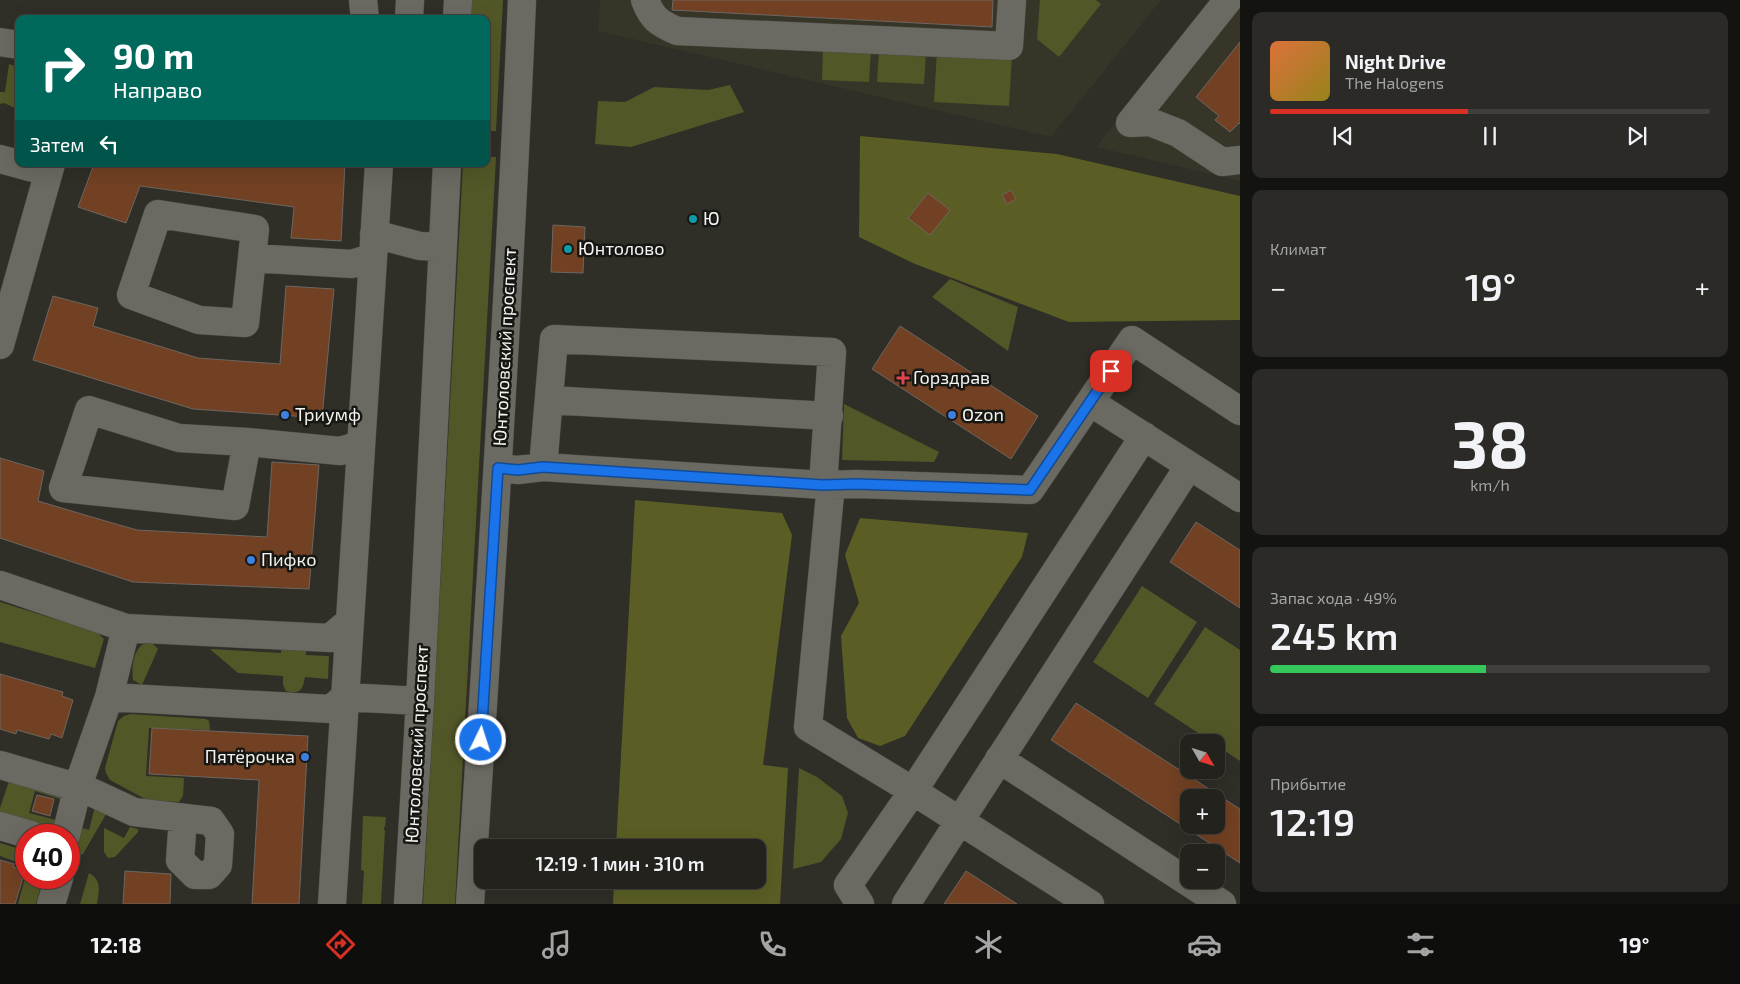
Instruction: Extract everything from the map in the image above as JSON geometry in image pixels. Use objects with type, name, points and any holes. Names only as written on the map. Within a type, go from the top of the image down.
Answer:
[{"type":"street","points":[[363,0],[365,15]]},
{"type":"street","points":[[410,0],[410,15]]},
{"type":"street","points":[[457,15],[458,0]]},
{"type":"street","name":"Юнтоловский проспект","points":[[470,904],[498,468],[522,0]]},
{"type":"street","points":[[645,0],[649,12],[661,24],[677,31],[1009,46],[1012,0]]},
{"type":"street","points":[[1228,0],[1130,123],[1150,122],[1178,133],[1222,162],[1240,160]]},
{"type":"street","points":[[0,42],[15,44]]},
{"type":"street","points":[[0,159],[15,162]]},
{"type":"street","points":[[332,904],[379,167]]},
{"type":"street","name":"Юнтоловский проспект","points":[[408,904],[420,701],[446,167]]},
{"type":"street","points":[[0,345],[50,168]]},
{"type":"street","points":[[158,214],[255,229],[252,258],[245,323],[199,320],[131,295],[158,214]]},
{"type":"street","points":[[252,258],[352,264],[373,246],[442,247]]},
{"type":"street","points":[[543,467],[554,339],[832,352],[823,485],[830,494],[808,727],[914,791],[1090,904]]},
{"type":"street","points":[[498,468],[518,470],[543,467],[823,485],[857,484],[1030,490],[1132,340],[1240,411]]},
{"type":"street","points":[[549,400],[828,416]]},
{"type":"street","points":[[1090,402],[1240,498]]},
{"type":"street","points":[[247,442],[236,506],[63,488],[89,410],[179,438],[247,442],[340,451],[361,445]]},
{"type":"street","points":[[860,904],[848,885],[914,791],[1144,436]]},
{"type":"street","points":[[906,904],[1189,466]]},
{"type":"street","points":[[0,585],[126,628],[330,638],[350,621]]},
{"type":"street","points":[[69,824],[78,786],[109,697],[126,628]]},
{"type":"street","points":[[109,697],[331,709],[345,697],[420,701]]},
{"type":"street","points":[[998,759],[1222,904]]},
{"type":"street","points":[[0,765],[78,786],[134,812],[183,818]]},
{"type":"street","points":[[0,826],[15,830]]},
{"type":"street","points":[[50,904],[55,889]]},
{"type":"shaded area","points":[[600,0],[1161,0],[1051,137],[598,31]]},
{"type":"shaded area","points":[[1212,0],[1240,0],[1240,181],[1096,147]]},
{"type":"green space","points":[[471,0],[503,0],[496,131],[490,131],[490,15],[470,15]]},
{"type":"green space","points":[[1040,0],[1096,0],[1101,4],[1059,57],[1037,39]]},
{"type":"green space","points":[[823,47],[871,49],[869,82],[822,80]]},
{"type":"green space","points":[[879,50],[926,52],[924,84],[877,82]]},
{"type":"green space","points":[[937,51],[1012,55],[1009,106],[934,102]]},
{"type":"green space","points":[[9,64],[15,66],[15,108],[4,103],[0,104],[0,92],[5,92]]},
{"type":"green space","points":[[730,85],[744,112],[631,147],[595,144],[598,101],[625,102],[654,87],[708,90]]},
{"type":"green space","points":[[860,136],[1057,154],[1240,196],[1240,320],[1069,322],[915,264],[859,237]]},
{"type":"green space","points":[[490,157],[496,157],[455,904],[423,904],[463,167],[490,167]]},
{"type":"green space","points":[[950,279],[1018,307],[1008,351],[932,297]]},
{"type":"green space","points":[[844,404],[939,452],[934,462],[842,460]]},
{"type":"green space","points":[[635,500],[782,513],[792,535],[763,765],[788,768],[780,904],[613,904],[614,889],[766,889],[766,839],[616,839]]},
{"type":"green space","points":[[860,518],[1028,533],[1022,557],[905,736],[880,746],[858,738],[847,718],[841,636],[859,603],[845,555]]},
{"type":"green space","points":[[1142,586],[1197,622],[1148,698],[1093,662]]},
{"type":"green space","points":[[0,602],[97,632],[104,639],[95,668],[0,642]]},
{"type":"green space","points":[[1205,627],[1240,650],[1240,761],[1225,751],[1225,734],[1200,734],[1154,704]]},
{"type":"green space","points":[[150,641],[158,649],[142,685],[133,680],[133,662],[140,646]]},
{"type":"green space","points":[[281,647],[306,647],[306,655],[329,656],[328,679],[305,677],[300,690],[297,692],[286,691],[283,685],[283,676],[238,673],[211,650],[281,653]]},
{"type":"green space","points":[[130,714],[206,719],[209,721],[210,730],[149,728],[146,776],[184,778],[183,796],[179,802],[147,800],[110,780],[106,773],[105,768],[118,721]]},
{"type":"green space","points":[[799,768],[817,777],[842,796],[848,813],[841,839],[821,862],[793,869]]},
{"type":"green space","points":[[11,775],[63,790],[62,798],[60,799],[35,791],[29,813],[56,820],[55,824],[32,824],[0,815],[0,808]]},
{"type":"green space","points":[[95,807],[109,809],[83,854],[80,856],[80,827],[89,830]]},
{"type":"green space","points":[[363,816],[386,817],[381,904],[362,904],[364,871],[361,870]]},
{"type":"green space","points":[[130,827],[138,829],[138,832],[115,857],[108,858],[104,852],[104,828],[124,838]]},
{"type":"green space","points":[[0,843],[15,848],[15,861],[0,856]]},
{"type":"green space","points":[[89,873],[98,882],[97,904],[80,904]]},
{"type":"green space","points":[[22,889],[40,889],[36,904],[18,904]]},
{"type":"building","points":[[673,0],[993,0],[992,27],[672,10]]},
{"type":"building","points":[[1240,42],[1240,124],[1230,132],[1215,120],[1219,116],[1196,97]]},
{"type":"building","points":[[93,167],[345,167],[341,241],[291,238],[294,207],[140,186],[126,223],[78,207]]},
{"type":"building","points":[[1011,190],[1016,199],[1007,204],[1002,195]]},
{"type":"building","points":[[928,193],[950,210],[930,235],[908,218]]},
{"type":"building","name":"Юнтолово","points":[[553,225],[585,227],[583,273],[551,272]]},
{"type":"building","points":[[286,286],[334,289],[322,418],[193,409],[33,360],[53,296],[98,308],[93,326],[198,358],[280,364]]},
{"type":"building","points":[[900,326],[1038,416],[1011,459],[872,369]]},
{"type":"building","points":[[0,458],[44,471],[38,501],[102,520],[137,530],[267,537],[272,462],[319,465],[309,589],[133,582],[0,538]]},
{"type":"building","points":[[1196,522],[1240,550],[1240,608],[1170,562]]},
{"type":"building","points":[[0,674],[63,692],[62,696],[73,700],[62,738],[51,734],[49,739],[17,730],[16,734],[0,729]]},
{"type":"building","points":[[1076,703],[1180,770],[1180,779],[1194,779],[1209,789],[1180,789],[1180,824],[1051,740]]},
{"type":"building","points":[[152,728],[308,736],[299,904],[252,904],[259,780],[149,774]]},
{"type":"building","points":[[37,795],[54,799],[50,816],[32,811]]},
{"type":"building","points":[[1225,799],[1240,809],[1240,863],[1225,853],[1225,844],[1211,844],[1195,834],[1225,834]]},
{"type":"building","points":[[0,860],[14,864],[15,889],[20,889],[15,904],[0,904]]},
{"type":"building","points":[[125,871],[171,874],[170,904],[123,904]]},
{"type":"building","points":[[966,871],[1017,904],[944,904]]},
{"type":"place","name":"Ю","points":[[693,219]]},
{"type":"place","name":"Юнтолово","points":[[568,249]]},
{"type":"place","name":"Горздрав","points":[[903,378]]},
{"type":"place","name":"Триумф","points":[[285,415]]},
{"type":"place","name":"Ozon","points":[[952,415]]},
{"type":"place","name":"Пифко","points":[[251,560]]},
{"type":"place","name":"Пятёрочка","points":[[305,757]]},
{"type":"route","points":[[481,740],[498,468],[518,470],[543,467],[823,485],[857,484],[1030,490],[1111,371]]}]
